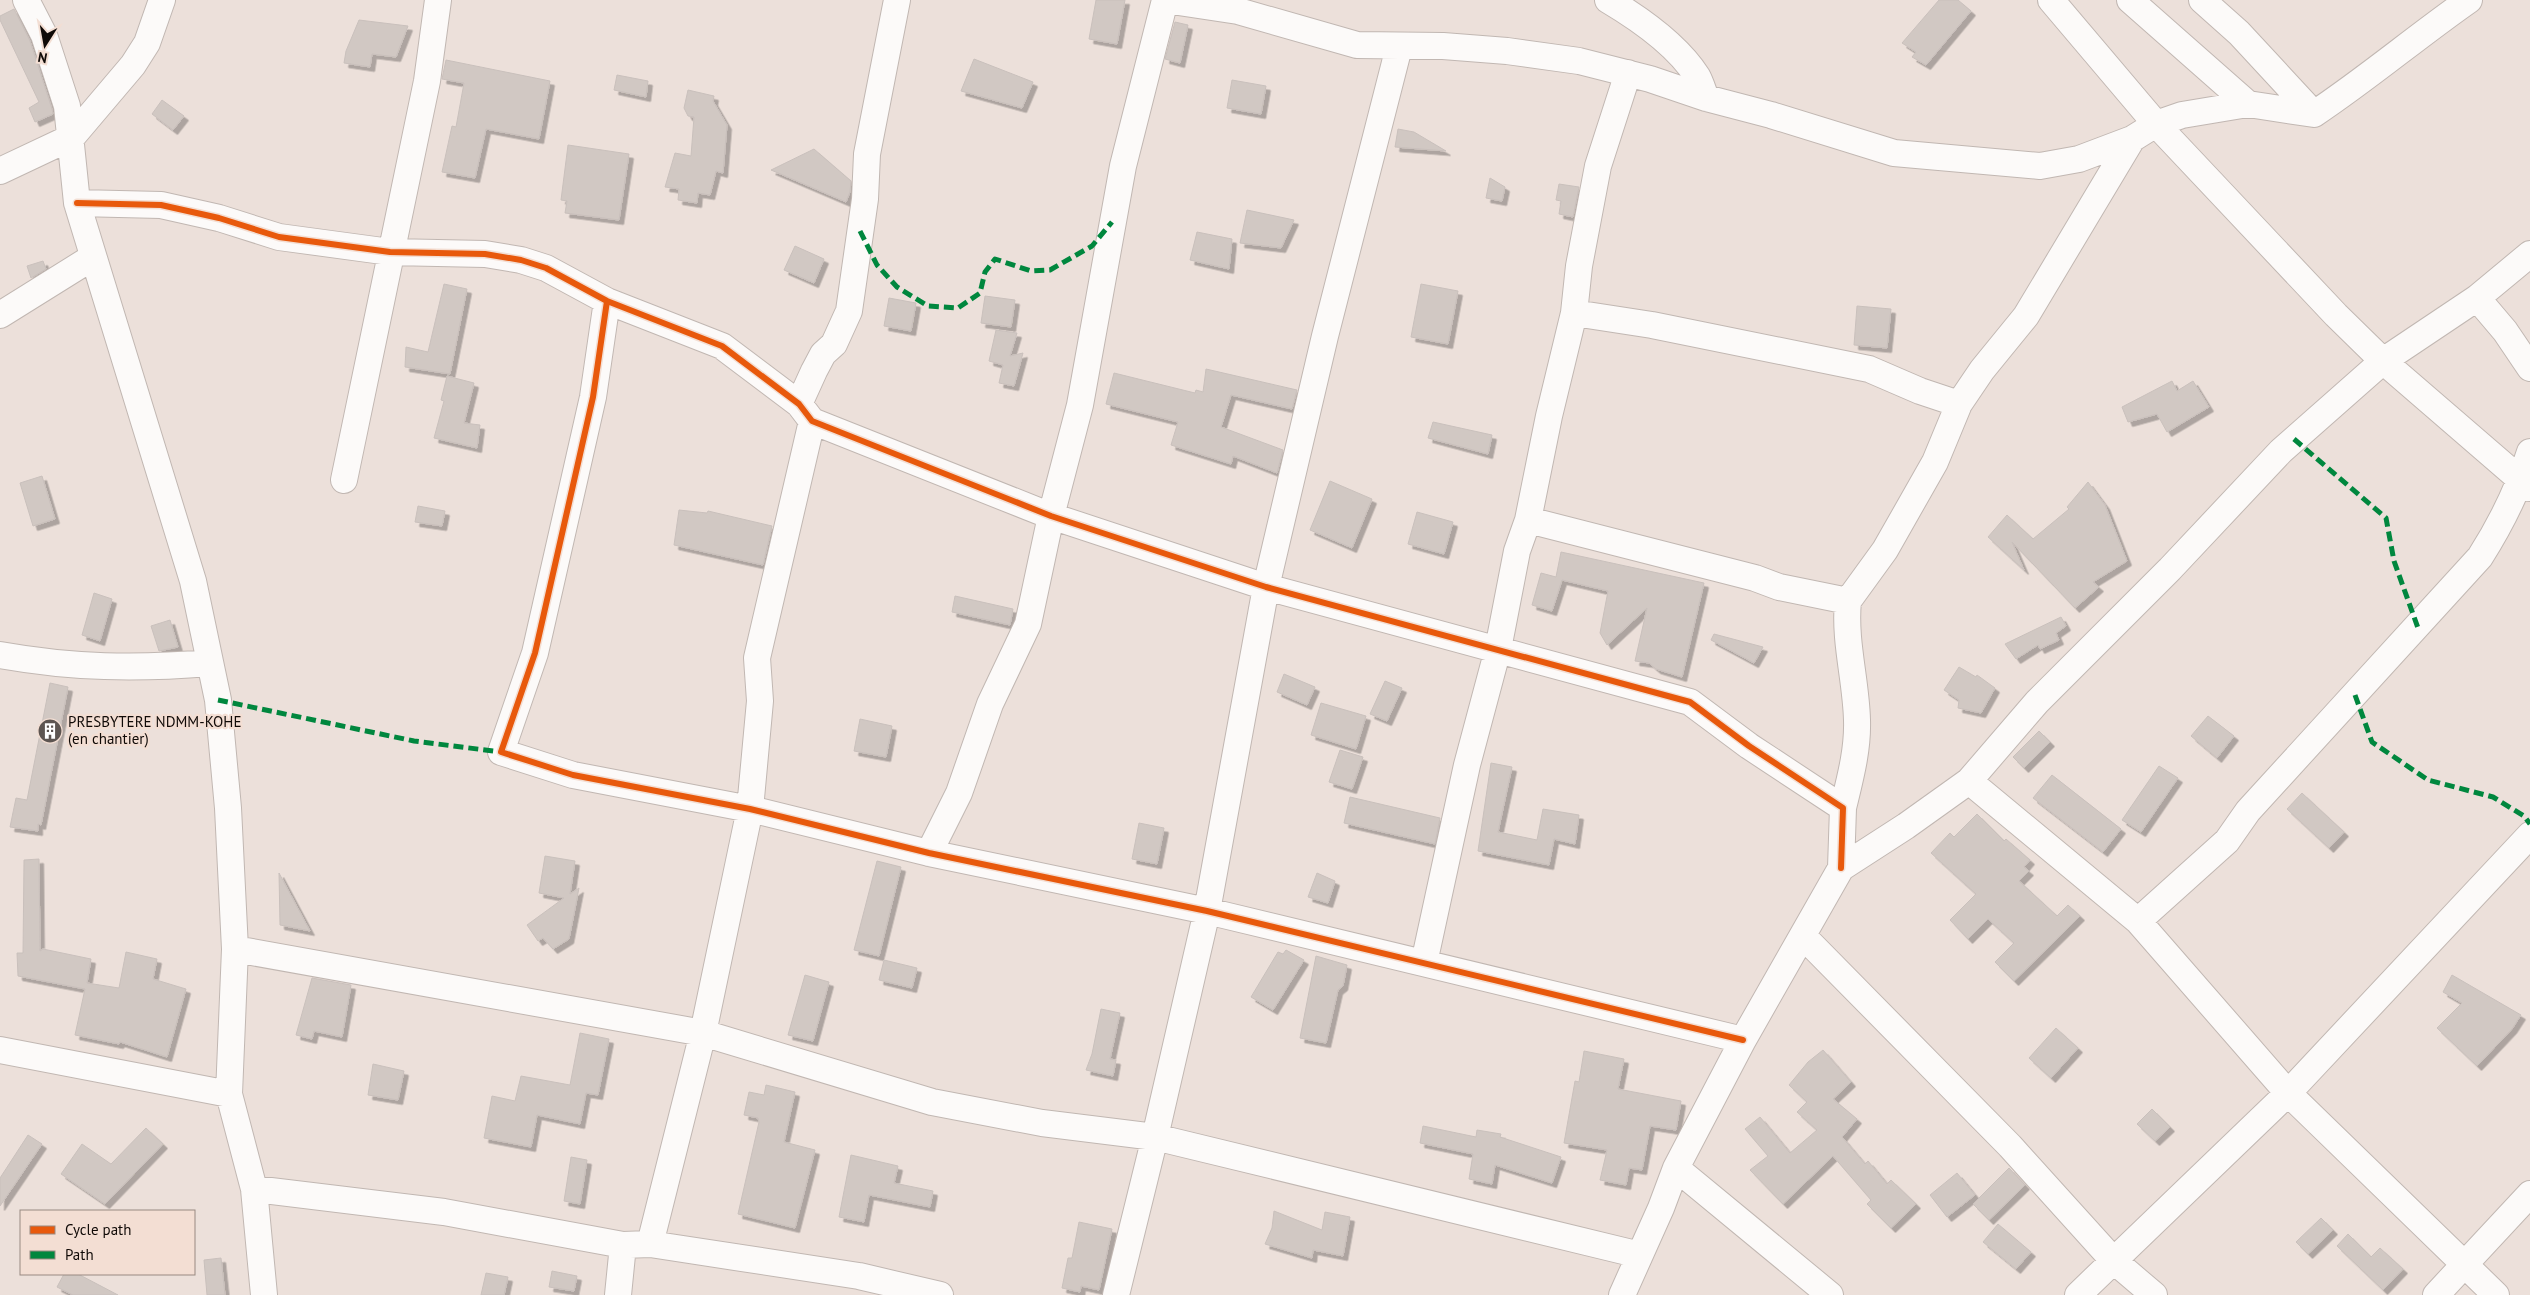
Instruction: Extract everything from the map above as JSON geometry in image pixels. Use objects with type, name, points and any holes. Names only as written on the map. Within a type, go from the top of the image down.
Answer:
[{"type":"street","points":[[26,0],[44,34],[67,106],[72,137],[77,204],[193,580],[218,700],[227,798],[235,949],[229,1094],[254,1189],[264,1295]]},
{"type":"street","points":[[0,170],[72,137],[138,58],[147,43],[162,0]]},
{"type":"street","points":[[344,480],[427,81],[438,0]]},
{"type":"street","points":[[650,1244],[703,1033],[750,809],[760,701],[758,658],[805,412],[814,371],[823,354],[834,344],[849,311],[864,199],[866,154],[897,0]]},
{"type":"street","points":[[929,853],[959,793],[990,704],[1028,624],[1051,516],[1080,405],[1123,166],[1165,0],[1238,11],[1288,24],[1343,42],[1399,47],[1443,46],[1507,51],[1579,61],[1628,73],[1894,153],[2040,166],[2079,160],[2132,139],[2156,124],[2182,116],[2248,104],[2314,114],[2357,85],[2411,41],[2469,0]]},
{"type":"street","points":[[1608,0],[1638,18],[1668,43],[1698,77],[1706,98]]},
{"type":"street","points":[[2051,0],[2156,124],[2257,234],[2383,361],[2526,484]]},
{"type":"street","points":[[2130,0],[2248,104]]},
{"type":"street","points":[[2202,0],[2238,33],[2314,114]]},
{"type":"street","points":[[1116,1295],[1156,1137],[1207,911],[1266,587],[1324,336],[1399,47]]},
{"type":"street","points":[[1424,963],[1467,765],[1498,649],[1517,551],[1528,520],[1549,416],[1574,313],[1584,236],[1598,166],[1628,73]]},
{"type":"street","points":[[1622,1295],[1676,1168],[1743,1040],[1804,936],[1841,868],[1843,808],[1854,763],[1857,721],[1846,622],[1848,601],[1890,541],[1935,462],[1959,404],[1982,370],[2026,316],[2132,139]]},
{"type":"street","points":[[77,204],[161,205],[219,218],[279,237],[390,252],[485,254],[521,260],[546,268],[607,302],[722,346],[805,412],[1051,516],[1266,587],[1690,702],[1749,746],[1843,808]]},
{"type":"street","points":[[1841,868],[1906,826],[1970,781],[2037,702],[2170,568],[2280,452],[2383,361],[2477,298],[2530,254]]},
{"type":"street","points":[[0,315],[93,257]]},
{"type":"street","points":[[2477,298],[2505,331],[2530,368]]},
{"type":"street","points":[[607,302],[593,398],[536,654],[501,752],[573,774],[750,809],[929,853],[1207,911],[1743,1040]]},
{"type":"street","points":[[1574,313],[1680,330],[1869,369],[1920,391],[1959,404]]},
{"type":"street","points":[[2138,921],[2227,841],[2248,811],[2480,557],[2526,484],[2530,452]]},
{"type":"street","points":[[1528,520],[1755,578],[1779,587],[1848,601]]},
{"type":"street","points":[[0,655],[78,666],[150,668],[210,663]]},
{"type":"street","points":[[1970,781],[2138,921],[2288,1092],[2464,1266],[2496,1295]]},
{"type":"street","points":[[2078,1295],[2112,1260],[2288,1092],[2530,835]]},
{"type":"street","points":[[1804,936],[2010,1146],[2112,1260],[2154,1295]]},
{"type":"street","points":[[235,949],[703,1033],[932,1102],[1042,1123],[1156,1137],[1640,1255]]},
{"type":"street","points":[[0,1050],[229,1094]]},
{"type":"street","points":[[1676,1168],[1830,1295]]},
{"type":"street","points":[[254,1189],[444,1212],[623,1245],[650,1244],[859,1276],[940,1295]]},
{"type":"street","points":[[2436,1295],[2530,1194]]},
{"type":"street","points":[[618,1295],[623,1245]]},
{"type":"building","points":[[1096,0],[1125,0],[1117,44],[1089,39]]},
{"type":"building","points":[[1939,0],[1958,0],[1971,11],[1926,65],[1912,57],[1916,52],[1902,43]]},
{"type":"building","points":[[14,9],[30,41],[53,114],[35,122],[29,108],[39,102],[0,20],[0,16]]},
{"type":"building","points":[[359,20],[408,26],[396,57],[372,54],[370,67],[344,63],[346,51]]},
{"type":"building","points":[[1175,22],[1188,25],[1180,63],[1165,59]]},
{"type":"building","points":[[974,59],[1033,82],[1022,108],[961,91]]},
{"type":"building","points":[[446,60],[550,81],[539,139],[486,129],[475,178],[442,172],[452,126],[456,127],[464,83],[442,79]]},
{"type":"building","points":[[617,75],[648,81],[646,97],[614,90]]},
{"type":"building","points":[[1232,80],[1266,86],[1261,114],[1227,108]]},
{"type":"building","points":[[688,90],[714,96],[713,101],[727,125],[723,173],[716,171],[710,195],[698,193],[697,203],[678,200],[679,189],[665,187],[675,153],[691,156],[694,117],[688,116],[684,108]]},
{"type":"building","points":[[162,100],[184,116],[173,130],[152,114]]},
{"type":"building","points":[[1398,129],[1414,132],[1446,151],[1395,147]]},
{"type":"building","points":[[568,145],[629,154],[619,220],[565,213],[567,201],[561,200]]},
{"type":"building","points":[[814,149],[851,181],[850,192],[846,202],[771,170]]},
{"type":"building","points":[[1490,178],[1505,187],[1502,201],[1486,198]]},
{"type":"building","points":[[1559,184],[1579,187],[1573,217],[1559,214],[1561,201],[1556,200]]},
{"type":"building","points":[[1247,210],[1294,220],[1281,248],[1240,243]]},
{"type":"building","points":[[1197,232],[1232,239],[1229,269],[1190,260]]},
{"type":"building","points":[[795,246],[824,259],[814,283],[784,270]]},
{"type":"building","points":[[43,261],[46,269],[31,278],[27,266]]},
{"type":"building","points":[[444,284],[467,289],[450,374],[405,367],[406,347],[428,352]]},
{"type":"building","points":[[1421,284],[1458,291],[1448,344],[1411,337]]},
{"type":"building","points":[[985,296],[1015,300],[1011,327],[981,323]]},
{"type":"building","points":[[889,298],[916,303],[911,331],[884,326]]},
{"type":"building","points":[[1857,306],[1891,309],[1887,348],[1854,345]]},
{"type":"building","points":[[996,330],[1017,333],[1010,356],[1023,353],[1014,386],[999,383],[1003,365],[989,361]]},
{"type":"building","points":[[1206,369],[1297,390],[1292,409],[1231,395],[1221,427],[1283,450],[1277,473],[1233,456],[1231,464],[1171,445],[1178,422],[1106,404],[1114,373],[1195,393],[1196,390],[1203,392]]},
{"type":"building","points":[[447,376],[474,383],[464,423],[480,425],[477,448],[434,438],[444,401],[441,400]]},
{"type":"building","points":[[2172,381],[2177,391],[2193,381],[2209,407],[2167,432],[2157,414],[2128,422],[2122,407]]},
{"type":"building","points":[[1433,422],[1492,435],[1488,454],[1428,438]]},
{"type":"building","points":[[42,476],[55,519],[33,526],[20,483]]},
{"type":"building","points":[[1330,481],[1372,499],[1352,548],[1310,530]]},
{"type":"building","points":[[2088,482],[2105,505],[2127,561],[2093,582],[2099,587],[2075,608],[2012,542],[2024,570],[1988,537],[2007,515],[2033,539],[2069,509],[2067,507]]},
{"type":"building","points":[[418,506],[445,511],[442,526],[415,522]]},
{"type":"building","points":[[679,510],[707,513],[708,511],[772,526],[763,565],[674,545]]},
{"type":"building","points":[[1417,512],[1453,522],[1444,554],[1408,544]]},
{"type":"building","points":[[1561,552],[1704,583],[1682,677],[1656,669],[1649,663],[1635,661],[1647,608],[1607,645],[1600,633],[1608,591],[1562,580],[1552,611],[1532,605],[1541,573],[1556,577]]},
{"type":"building","points":[[94,593],[112,599],[100,641],[82,635]]},
{"type":"building","points":[[955,596],[1013,609],[1010,625],[952,612]]},
{"type":"building","points":[[2061,617],[2066,626],[2056,633],[2059,640],[2040,649],[2038,645],[2016,659],[2005,644]]},
{"type":"building","points":[[170,620],[178,647],[159,651],[151,626]]},
{"type":"building","points":[[1714,634],[1763,647],[1754,663],[1711,640]]},
{"type":"building","points":[[1959,667],[1976,677],[1977,675],[1995,688],[1981,713],[1958,708],[1959,700],[1944,690]]},
{"type":"building","points":[[1284,674],[1315,687],[1307,705],[1277,692]]},
{"type":"building","points":[[1385,681],[1402,688],[1387,721],[1370,714]]},
{"type":"building","points":[[50,683],[68,687],[41,825],[38,824],[38,831],[10,827],[16,798],[27,800]]},
{"type":"building","points":[[1321,703],[1366,716],[1356,749],[1311,735]]},
{"type":"building","points":[[2208,716],[2234,736],[2217,758],[2191,736]]},
{"type":"building","points":[[860,719],[892,726],[886,757],[854,751]]},
{"type":"building","points":[[2039,731],[2050,742],[2024,768],[2013,757]]},
{"type":"building","points":[[1340,750],[1363,757],[1352,789],[1329,782]]},
{"type":"building","points":[[1491,763],[1512,767],[1498,832],[1537,840],[1543,809],[1579,815],[1575,844],[1554,839],[1549,865],[1478,851]]},
{"type":"building","points":[[2159,766],[2178,778],[2141,832],[2122,820]]},
{"type":"building","points":[[2052,775],[2121,829],[2103,852],[2033,798]]},
{"type":"building","points":[[2302,793],[2344,832],[2329,848],[2287,809]]},
{"type":"building","points":[[1350,797],[1440,818],[1435,844],[1344,823]]},
{"type":"building","points":[[1977,814],[2004,841],[2006,839],[2030,860],[2024,867],[2029,871],[2019,881],[2057,916],[2068,905],[2080,916],[2014,981],[1995,962],[2014,943],[1988,919],[1968,939],[1950,920],[1976,894],[1931,853],[1950,833],[1954,837]]},
{"type":"building","points":[[1139,823],[1164,828],[1157,864],[1132,859]]},
{"type":"building","points":[[545,856],[575,861],[570,894],[579,888],[569,939],[553,949],[543,938],[538,941],[527,925],[564,898],[539,893]]},
{"type":"building","points":[[39,859],[40,951],[43,949],[91,959],[87,983],[119,988],[126,952],[157,959],[153,979],[186,989],[167,1057],[120,1042],[119,1044],[75,1035],[85,989],[18,976],[17,953],[23,953],[24,860]]},
{"type":"building","points":[[877,861],[901,867],[879,956],[854,950]]},
{"type":"building","points":[[279,873],[310,931],[280,925]]},
{"type":"building","points":[[1317,873],[1335,881],[1328,903],[1308,897]]},
{"type":"building","points":[[1286,950],[1304,960],[1273,1010],[1251,997],[1278,952],[1283,954]]},
{"type":"building","points":[[1316,956],[1347,965],[1343,986],[1338,990],[1326,1043],[1300,1038]]},
{"type":"building","points":[[884,960],[917,968],[912,988],[879,980]]},
{"type":"building","points":[[805,975],[829,982],[813,1041],[788,1035]]},
{"type":"building","points":[[2452,975],[2521,1015],[2512,1029],[2477,1066],[2437,1028],[2462,1003],[2443,992]]},
{"type":"building","points":[[312,978],[351,985],[342,1037],[314,1031],[312,1039],[296,1035]]},
{"type":"building","points":[[1101,1009],[1120,1013],[1110,1059],[1116,1060],[1113,1076],[1086,1070],[1092,1054]]},
{"type":"building","points":[[2056,1028],[2078,1048],[2051,1078],[2029,1058]]},
{"type":"building","points":[[580,1033],[609,1039],[598,1095],[586,1093],[580,1124],[537,1115],[531,1147],[484,1138],[492,1096],[515,1101],[521,1076],[570,1085]]},
{"type":"building","points":[[1823,1050],[1851,1082],[1833,1099],[1857,1119],[1842,1137],[1865,1164],[1868,1161],[1887,1184],[1891,1180],[1916,1204],[1891,1228],[1867,1204],[1871,1200],[1833,1156],[1783,1204],[1750,1170],[1768,1156],[1745,1129],[1760,1117],[1790,1153],[1817,1130],[1797,1112],[1807,1102],[1789,1085],[1808,1062]]},
{"type":"building","points":[[1584,1051],[1624,1059],[1618,1089],[1681,1101],[1676,1130],[1650,1126],[1642,1170],[1629,1168],[1626,1185],[1600,1180],[1607,1150],[1564,1143],[1575,1081],[1579,1082]]},
{"type":"building","points":[[373,1064],[404,1071],[398,1100],[368,1095]]},
{"type":"building","points":[[766,1085],[795,1092],[784,1142],[815,1150],[795,1228],[738,1214],[759,1122],[758,1118],[744,1115],[749,1092],[764,1095]]},
{"type":"building","points":[[2152,1109],[2170,1127],[2155,1141],[2137,1124]]},
{"type":"building","points":[[1423,1126],[1476,1137],[1477,1130],[1501,1134],[1500,1137],[1561,1157],[1552,1183],[1495,1165],[1492,1184],[1469,1179],[1473,1154],[1420,1143]]},
{"type":"building","points":[[146,1128],[163,1144],[105,1204],[61,1174],[82,1144],[111,1164]]},
{"type":"building","points":[[28,1135],[42,1144],[0,1206],[0,1178]]},
{"type":"building","points":[[851,1155],[898,1166],[894,1183],[933,1191],[930,1207],[869,1195],[864,1222],[839,1217]]},
{"type":"building","points":[[571,1157],[587,1160],[580,1204],[564,1201]]},
{"type":"building","points":[[2009,1168],[2025,1185],[1989,1220],[1973,1204]]},
{"type":"building","points":[[1957,1173],[1975,1195],[1947,1217],[1930,1195]]},
{"type":"building","points":[[1274,1211],[1322,1230],[1325,1212],[1350,1217],[1343,1256],[1313,1250],[1312,1258],[1265,1244],[1272,1228]]},
{"type":"building","points":[[2321,1218],[2333,1230],[2308,1254],[2296,1242]]},
{"type":"building","points":[[1079,1222],[1112,1229],[1099,1290],[1081,1286],[1080,1292],[1062,1288],[1068,1258],[1072,1258]]},
{"type":"building","points":[[1998,1224],[2031,1252],[2016,1269],[1983,1242]]},
{"type":"building","points":[[2348,1234],[2371,1257],[2380,1248],[2403,1269],[2383,1290],[2337,1246]]},
{"type":"building","points":[[221,1258],[225,1295],[207,1295],[204,1260]]},
{"type":"building","points":[[552,1271],[577,1276],[574,1291],[549,1287]]},
{"type":"building","points":[[486,1273],[508,1277],[504,1295],[481,1295]]},
{"type":"building","points":[[63,1275],[80,1275],[118,1295],[73,1295],[57,1287]]},
{"type":"marked path","points":[[860,231],[877,265],[897,287],[928,306],[958,308],[980,293],[985,272],[995,259],[1031,271],[1050,270],[1092,246],[1112,222]]},
{"type":"marked path","points":[[2294,439],[2386,518],[2394,561],[2418,628]]},
{"type":"marked path","points":[[2355,695],[2372,742],[2428,780],[2493,797],[2524,816],[2530,824]]},
{"type":"marked path","points":[[218,700],[414,741],[501,752]]},
{"type":"cycle path","points":[[77,203],[161,205],[219,218],[279,237],[390,252],[485,254],[521,260],[546,268],[607,301],[722,346],[799,404],[812,421],[1051,516],[1266,587],[1690,702],[1749,746],[1843,808],[1841,868]]},
{"type":"cycle path","points":[[607,301],[593,397],[535,653],[501,752],[573,775],[750,809],[929,853],[1207,911],[1743,1040]]},
{"type":"place","name":"PRESBYTERE NDMM-KOHE (en chantier)","points":[[50,731]]}]
